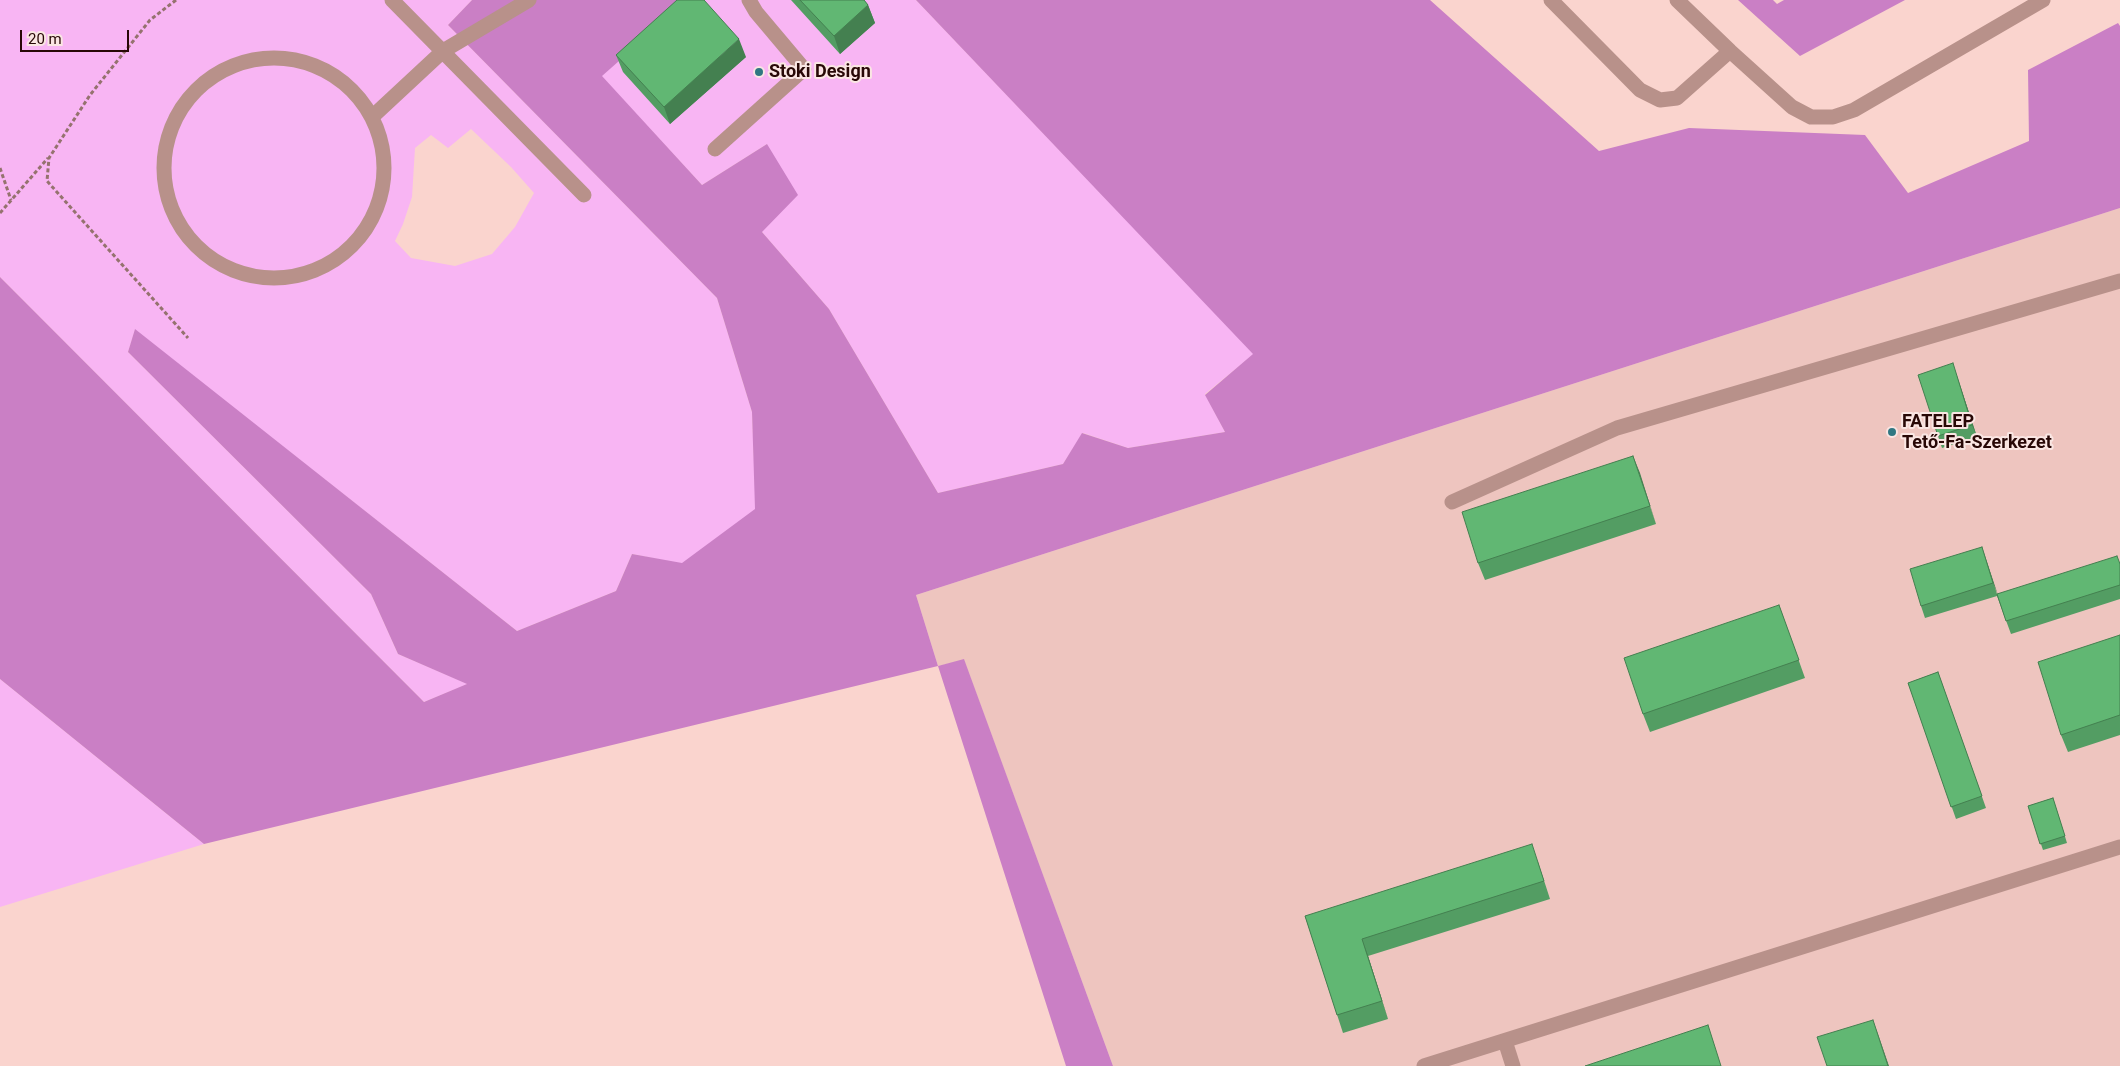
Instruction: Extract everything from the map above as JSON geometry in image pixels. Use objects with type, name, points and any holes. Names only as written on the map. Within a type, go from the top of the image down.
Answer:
[{"type":"lane","points":[[392,0],[584,195]]},
{"type":"lane","points":[[372,117],[443,51],[529,0]]},
{"type":"lane","points":[[715,149],[804,69],[756,12],[749,0]]},
{"type":"lane","points":[[1551,0],[1640,90],[1660,100],[1677,98],[1730,51]]},
{"type":"lane","points":[[1677,0],[1792,108],[1811,116],[1833,117],[1854,110],[2044,0]]},
{"type":"lane","points":[[287,58],[322,68],[351,88],[372,117],[384,152],[383,189],[370,224],[346,252],[314,271],[278,279],[241,274],[208,257],[182,231],[167,197],[163,161],[172,126],[190,96],[218,73],[251,60],[287,58]]},
{"type":"lane","points":[[1452,502],[1617,428],[2120,281]]},
{"type":"lane","points":[[1424,1066],[2120,846]]},
{"type":"lane","points":[[1505,1041],[1513,1066]]},
{"type":"path","points":[[0,213],[49,158],[90,95],[150,20],[176,0]]},
{"type":"path","points":[[49,158],[47,181],[188,338]]},
{"type":"path","points":[[0,168],[11,200]]},
{"type":"shaded area","points":[[0,0],[472,0],[448,25],[717,298],[752,412],[756,509],[682,564],[632,554],[616,591],[517,631],[135,330],[128,352],[371,594],[398,654],[468,684],[424,702],[0,277]],"holes":[[[471,129],[511,167],[534,193],[515,227],[492,254],[455,266],[411,258],[395,241],[412,197],[415,148],[431,135],[448,148]]]},
{"type":"shaded area","points":[[472,0],[688,0],[602,76],[702,185],[767,144],[798,195],[762,232],[829,309],[938,493],[1063,464],[1082,433],[1128,448],[1225,432],[1205,395],[1253,354],[916,0],[1430,0],[1599,151],[1689,128],[1865,135],[1908,193],[2029,141],[2028,70],[2118,23],[2120,26],[2120,208],[916,595],[938,666],[204,844],[0,679],[0,277],[424,702],[467,684],[398,654],[371,594],[128,352],[135,329],[517,631],[616,591],[632,554],[682,563],[755,509],[752,412],[717,298],[448,25]]},
{"type":"shaded area","points":[[688,0],[916,0],[1254,354],[1205,394],[1225,432],[1128,448],[1083,433],[1063,464],[938,493],[829,309],[762,232],[767,144],[702,185],[601,76]]},
{"type":"shaded area","points":[[1738,0],[1773,0],[1777,4],[1784,0],[1905,0],[1800,56]]},
{"type":"shaded area","points":[[2120,208],[2120,1066],[1113,1066],[964,660],[938,666],[916,595]]},
{"type":"shaded area","points":[[964,659],[1113,1066],[1066,1066],[938,666]]},
{"type":"shaded area","points":[[0,679],[204,844],[0,907]]},
{"type":"building","points":[[677,0],[704,0],[739,39],[664,107],[616,55]]},
{"type":"building","points":[[800,0],[864,0],[868,5],[834,36]]},
{"type":"building","points":[[1953,363],[1972,425],[1938,436],[1918,375]]},
{"type":"building","points":[[1633,456],[1650,506],[1478,563],[1462,512]]},
{"type":"building","points":[[1982,547],[1993,583],[1921,606],[1910,569]]},
{"type":"building","points":[[2117,556],[2120,564],[2120,585],[2006,621],[1997,594]]},
{"type":"building","points":[[1779,605],[1799,660],[1643,714],[1624,658]]},
{"type":"building","points":[[2120,635],[2120,715],[2061,735],[2038,662]]},
{"type":"building","points":[[1938,672],[1982,796],[1951,807],[1908,683]]},
{"type":"building","points":[[2053,798],[2065,836],[2040,844],[2028,806]]},
{"type":"building","points":[[1532,844],[1544,881],[1362,939],[1382,1001],[1337,1015],[1305,916]]},
{"type":"building","points":[[1873,1020],[1888,1066],[1827,1066],[1817,1037]]},
{"type":"building","points":[[1708,1025],[1721,1066],[1585,1066]]},
{"type":"place","name":"Stoki Design","points":[[759,72]]},
{"type":"place","name":"FATELEP Tető-Fa-Szerkezet","points":[[1892,432]]}]
